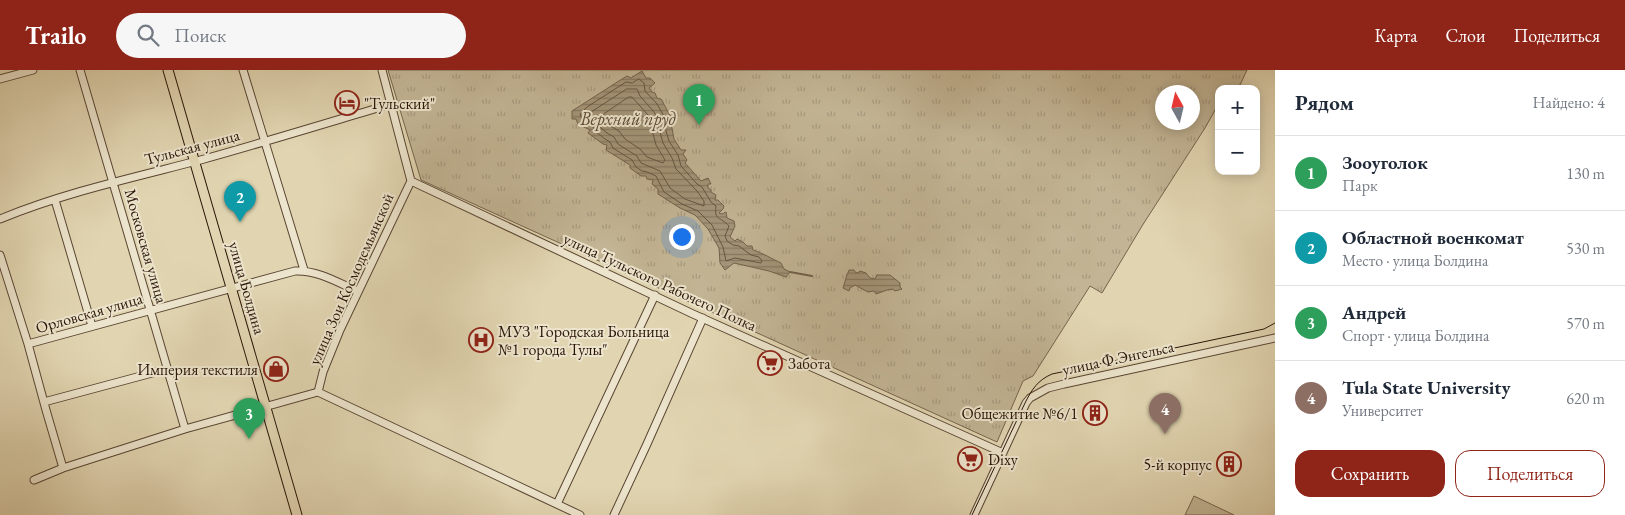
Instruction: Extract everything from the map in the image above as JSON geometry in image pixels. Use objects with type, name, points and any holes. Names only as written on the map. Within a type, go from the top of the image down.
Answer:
[{"type":"main road","name":"улица Болдина","points":[[168,70],[267,406],[297,515]]},
{"type":"street","points":[[0,79],[14,73],[33,70]]},
{"type":"street","name":"Московская улица","points":[[80,70],[185,430]]},
{"type":"street","points":[[243,70],[304,270]]},
{"type":"street","points":[[382,70],[412,180]]},
{"type":"street","name":"Тульская улица","points":[[0,219],[114,182],[195,161],[391,104]]},
{"type":"street","name":"улица Зои Космодемьянской","points":[[34,480],[63,468],[185,430],[318,392],[323,372],[358,291],[412,180]]},
{"type":"street","name":"улица Тульского Рабочего Полка","points":[[412,180],[497,222],[703,318],[1003,453]]},
{"type":"street","points":[[55,200],[92,326]]},
{"type":"street","points":[[0,255],[28,344],[63,468]]},
{"type":"street","name":"Орловская улица","points":[[28,344],[150,309],[295,271],[304,270],[325,276],[358,291]]},
{"type":"street","points":[[556,504],[655,295]]},
{"type":"street","points":[[614,515],[703,318]]},
{"type":"street","name":"улица Ф.Энгельса","points":[[974,515],[1030,398],[1048,388],[1275,338]]},
{"type":"street","points":[[44,402],[167,369]]},
{"type":"street","points":[[318,392],[580,515]]},
{"type":"green space","points":[[388,70],[1247,70],[1240,85],[1215,85],[1215,110],[1205,128],[1142,226],[1102,293],[1090,286],[1033,376],[1023,381],[997,442],[421,180]]},
{"type":"green space","points":[[1194,496],[1234,515],[1185,515]]},
{"type":"water","name":"Верхний пруд","points":[[642,71],[646,78],[650,78],[655,83],[649,88],[655,93],[657,98],[661,99],[672,119],[669,123],[674,139],[681,150],[686,150],[683,154],[687,160],[685,163],[701,181],[708,178],[711,184],[708,184],[708,188],[716,195],[715,200],[718,200],[724,206],[719,213],[726,212],[727,218],[734,221],[735,226],[730,237],[735,241],[737,239],[743,242],[747,246],[752,246],[753,250],[781,263],[784,269],[790,272],[786,277],[734,263],[725,270],[720,263],[719,248],[708,229],[695,215],[658,194],[658,189],[652,184],[653,180],[647,179],[646,176],[641,176],[630,168],[630,165],[606,150],[607,145],[588,133],[590,130],[578,124],[576,119],[572,119],[572,111],[627,76],[631,78]]},
{"type":"water","points":[[849,270],[854,270],[856,273],[860,271],[866,273],[870,278],[875,279],[877,275],[890,275],[900,283],[902,289],[895,291],[893,289],[887,290],[876,294],[874,291],[868,292],[855,285],[849,291],[843,288]]},
{"type":"waterway","points":[[790,272],[812,276]]},
{"type":"tram line","points":[[972,515],[1028,398],[1033,389],[1047,376],[1264,329],[1275,323]]},
{"type":"place","name":"\"Тульский\"","points":[[347,103]]},
{"type":"place","name":"Зооуголок","points":[[699,125]]},
{"type":"place","name":"Областной военкомат","points":[[240,222]]},
{"type":"place","name":"МУЗ \"Городская Больница №1 города Тулы\"","points":[[481,340]]},
{"type":"place","name":"Забота","points":[[770,363]]},
{"type":"place","name":"Империя текстиля","points":[[276,369]]},
{"type":"place","name":"Общежитие №6/1","points":[[1095,413]]},
{"type":"place","name":"Tula State University","points":[[1165,434]]},
{"type":"place","name":"Андрей","points":[[249,439]]},
{"type":"place","name":"Dixy","points":[[970,459]]},
{"type":"place","name":"5-й корпус","points":[[1229,464]]}]
